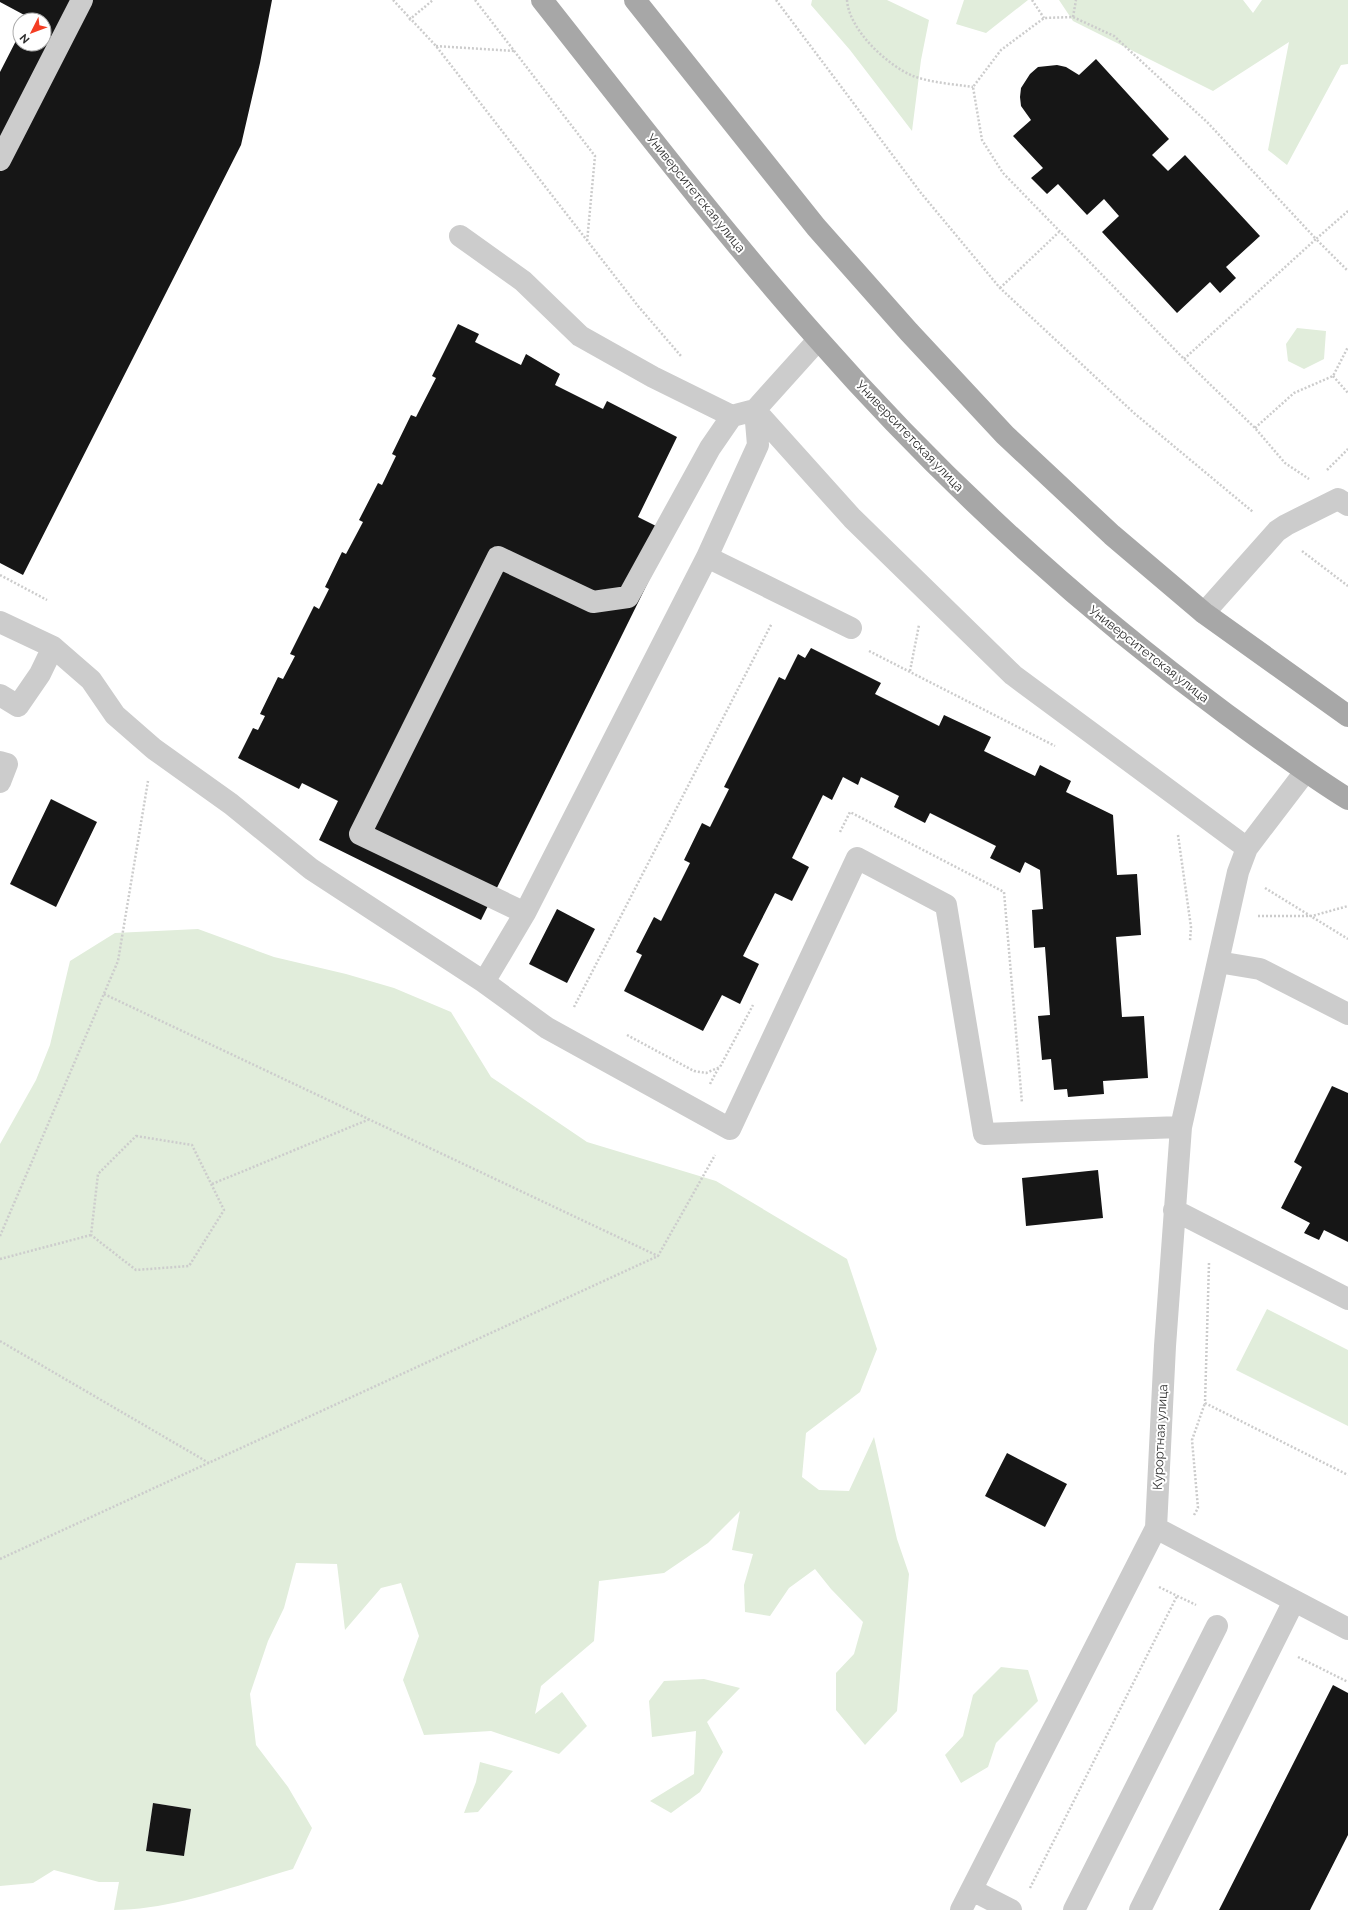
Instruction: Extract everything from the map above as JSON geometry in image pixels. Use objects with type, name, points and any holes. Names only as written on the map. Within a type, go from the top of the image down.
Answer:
[{"type":"main road","name":"Университетская улица","points":[[542,0],[758,270],[818,340],[924,453],[1016,542],[1162,667],[1305,772],[1348,799]]},
{"type":"main road","points":[[635,0],[816,226],[914,338],[1004,435],[1112,535],[1204,613],[1348,716]]},
{"type":"street","points":[[0,160],[81,0]]},
{"type":"street","points":[[460,236],[522,281],[580,336],[652,377],[732,416],[755,410],[818,340]]},
{"type":"street","points":[[484,982],[525,913],[707,557],[758,445],[755,410]]},
{"type":"street","points":[[755,410],[852,518],[1013,675],[1246,848]]},
{"type":"street","points":[[525,913],[360,834],[498,556],[593,602],[628,597],[710,448],[732,416]]},
{"type":"street","points":[[1204,613],[1277,531],[1286,525],[1343,502]]},
{"type":"street","points":[[707,557],[851,628]]},
{"type":"street","points":[[0,622],[53,647],[91,680],[115,715],[154,749],[231,804],[311,869],[484,982],[547,1028],[730,1129],[857,858],[946,905],[984,1134],[1181,1127]]},
{"type":"street","points":[[0,695],[18,706],[40,674],[53,647]]},
{"type":"street","points":[[0,762],[7,764],[0,782]]},
{"type":"street","name":"Курортная улица","points":[[1156,1528],[1165,1346],[1181,1127],[1238,872],[1246,848],[1305,772]]},
{"type":"street","points":[[1218,962],[1260,969],[1348,1014]]},
{"type":"street","points":[[1174,1210],[1348,1298]]},
{"type":"street","points":[[961,1910],[1156,1528],[1348,1629]]},
{"type":"street","points":[[1140,1910],[1294,1601]]},
{"type":"street","points":[[1074,1910],[1217,1626]]},
{"type":"street","points":[[972,1890],[1011,1910]]},
{"type":"path","points":[[409,20],[433,0]]},
{"type":"path","points":[[475,0],[595,156],[587,242]]},
{"type":"path","points":[[776,0],[921,193],[1000,288],[1134,413],[1277,531],[1348,586]]},
{"type":"path","points":[[847,0],[847,5],[858,30],[879,54],[913,76],[944,83],[974,87]]},
{"type":"path","points":[[1032,0],[1044,18]]},
{"type":"path","points":[[1073,17],[1076,0]]},
{"type":"path","points":[[1343,502],[1285,463],[1255,428],[1184,359],[1059,232],[1004,173],[982,140],[974,87],[1001,50],[1044,18],[1073,17],[1114,36],[1208,123],[1316,239],[1348,271]]},
{"type":"path","points":[[436,46],[515,51]]},
{"type":"path","points":[[1184,359],[1348,211]]},
{"type":"path","points":[[1000,288],[1059,232]]},
{"type":"path","points":[[1255,428],[1294,393],[1332,376],[1348,347]]},
{"type":"path","points":[[1332,376],[1348,392]]},
{"type":"path","points":[[0,575],[47,600]]},
{"type":"path","points":[[910,671],[926,590]]},
{"type":"path","points":[[580,1010],[573,1006],[770,625],[776,621]]},
{"type":"path","points":[[862,647],[1057,747]]},
{"type":"path","points":[[0,1236],[118,961],[154,749]]},
{"type":"path","points":[[840,833],[850,812],[1004,892],[1023,1109]]},
{"type":"path","points":[[1177,834],[1191,927],[1189,948]]},
{"type":"path","points":[[1258,916],[1312,916],[1348,906]]},
{"type":"path","points":[[104,994],[658,1256]]},
{"type":"path","points":[[620,1032],[694,1071],[706,1073],[720,1067],[755,1000]]},
{"type":"path","points":[[212,1184],[370,1119]]},
{"type":"path","points":[[0,1559],[658,1256],[730,1129]]},
{"type":"path","points":[[136,1136],[192,1145],[224,1210],[189,1266],[136,1270],[91,1235],[98,1174],[136,1136]]},
{"type":"path","points":[[0,1259],[91,1235]]},
{"type":"path","points":[[0,1341],[210,1463]]},
{"type":"path","points":[[1029,1889],[1177,1596]]},
{"type":"green space","points":[[812,0],[887,0],[929,20],[921,60],[912,131],[850,50],[811,5]]},
{"type":"green space","points":[[964,0],[1028,0],[986,33],[956,24]]},
{"type":"green space","points":[[1059,0],[1243,0],[1253,13],[1262,0],[1348,0],[1348,64],[1341,65],[1287,165],[1268,150],[1289,42],[1213,91],[1073,21]]},
{"type":"green space","points":[[1297,328],[1326,331],[1324,359],[1304,369],[1288,361],[1286,344]]},
{"type":"green space","points":[[198,929],[274,957],[346,974],[394,988],[451,1012],[491,1077],[587,1142],[716,1181],[847,1259],[877,1349],[860,1392],[806,1433],[802,1477],[819,1490],[849,1491],[874,1437],[897,1539],[909,1574],[897,1711],[865,1745],[836,1710],[836,1673],[854,1654],[863,1622],[831,1589],[815,1569],[789,1588],[770,1616],[745,1612],[744,1585],[753,1554],[732,1550],[740,1511],[708,1543],[664,1573],[599,1581],[594,1641],[541,1686],[535,1714],[562,1692],[587,1726],[559,1754],[491,1731],[424,1735],[403,1680],[419,1636],[401,1583],[381,1588],[345,1630],[337,1564],[296,1563],[284,1608],[268,1641],[250,1694],[256,1745],[288,1787],[312,1828],[293,1869],[205,1896],[159,1906],[136,1909],[114,1910],[119,1882],[99,1882],[54,1870],[33,1883],[0,1886],[0,1144],[36,1080],[50,1045],[70,961],[115,933]],"holes":[[[153,1803],[191,1809],[184,1856],[146,1851]]]},
{"type":"green space","points":[[1267,1309],[1348,1350],[1348,1426],[1236,1370]]},
{"type":"green space","points":[[1001,1667],[1028,1670],[1038,1701],[996,1743],[988,1767],[961,1783],[945,1755],[963,1736],[973,1695]]},
{"type":"green space","points":[[704,1679],[740,1688],[707,1722],[723,1752],[700,1792],[671,1813],[650,1801],[694,1774],[696,1731],[652,1737],[649,1701],[664,1681]]},
{"type":"green space","points":[[480,1762],[513,1771],[478,1812],[464,1813],[476,1782]]},
{"type":"building","points":[[0,0],[272,0],[260,63],[241,145],[23,575],[0,563],[0,72],[12,49],[12,52],[52,52],[52,12],[19,12],[0,2]]},
{"type":"building","points":[[1096,59],[1169,139],[1152,155],[1168,171],[1185,155],[1260,236],[1226,267],[1236,278],[1220,293],[1210,282],[1177,313],[1102,232],[1119,216],[1104,199],[1087,215],[1058,184],[1047,194],[1031,178],[1043,168],[1013,136],[1031,120],[1021,106],[1020,97],[1021,88],[1030,74],[1038,67],[1057,65],[1066,67],[1079,75]]},
{"type":"building","points":[[458,324],[479,334],[475,342],[521,365],[526,354],[560,374],[555,385],[603,409],[607,401],[677,437],[638,517],[672,534],[481,920],[319,840],[338,801],[302,783],[299,789],[238,758],[253,728],[258,730],[265,716],[260,714],[278,677],[283,679],[295,656],[290,654],[314,606],[319,609],[329,589],[325,587],[342,552],[346,554],[363,522],[359,520],[378,483],[382,485],[396,456],[392,454],[411,415],[416,417],[436,378],[432,376]]},
{"type":"building","points":[[811,648],[881,683],[875,694],[939,726],[944,715],[991,737],[984,751],[1035,776],[1040,765],[1071,781],[1066,792],[1113,815],[1117,875],[1137,874],[1141,935],[1116,937],[1122,1017],[1144,1016],[1148,1078],[1103,1081],[1104,1094],[1068,1097],[1067,1089],[1054,1090],[1051,1059],[1042,1060],[1038,1016],[1050,1015],[1045,947],[1034,948],[1032,910],[1043,909],[1040,870],[1025,862],[1020,873],[990,858],[996,846],[930,813],[925,823],[894,807],[899,796],[861,777],[858,785],[843,777],[832,800],[823,795],[792,858],[809,867],[792,901],[775,893],[743,956],[759,964],[740,1004],[722,995],[703,1031],[624,991],[642,955],[636,952],[654,917],[661,921],[690,863],[684,860],[702,823],[710,827],[729,789],[724,787],[779,677],[785,680],[798,654],[805,658]]},
{"type":"building","points":[[51,799],[97,822],[56,907],[10,884]]},
{"type":"building","points":[[557,909],[595,929],[567,983],[529,964]]},
{"type":"building","points":[[1332,1086],[1348,1093],[1348,1242],[1324,1230],[1319,1240],[1304,1233],[1310,1223],[1281,1208],[1302,1167],[1294,1162]]},
{"type":"building","points":[[1098,1170],[1103,1218],[1026,1226],[1022,1178]]},
{"type":"building","points":[[1007,1453],[1067,1484],[1045,1527],[985,1496]]},
{"type":"building","points":[[1333,1685],[1348,1693],[1348,1835],[1310,1910],[1219,1910]]},
{"type":"building","points":[[153,1803],[191,1809],[184,1856],[146,1851]]}]
